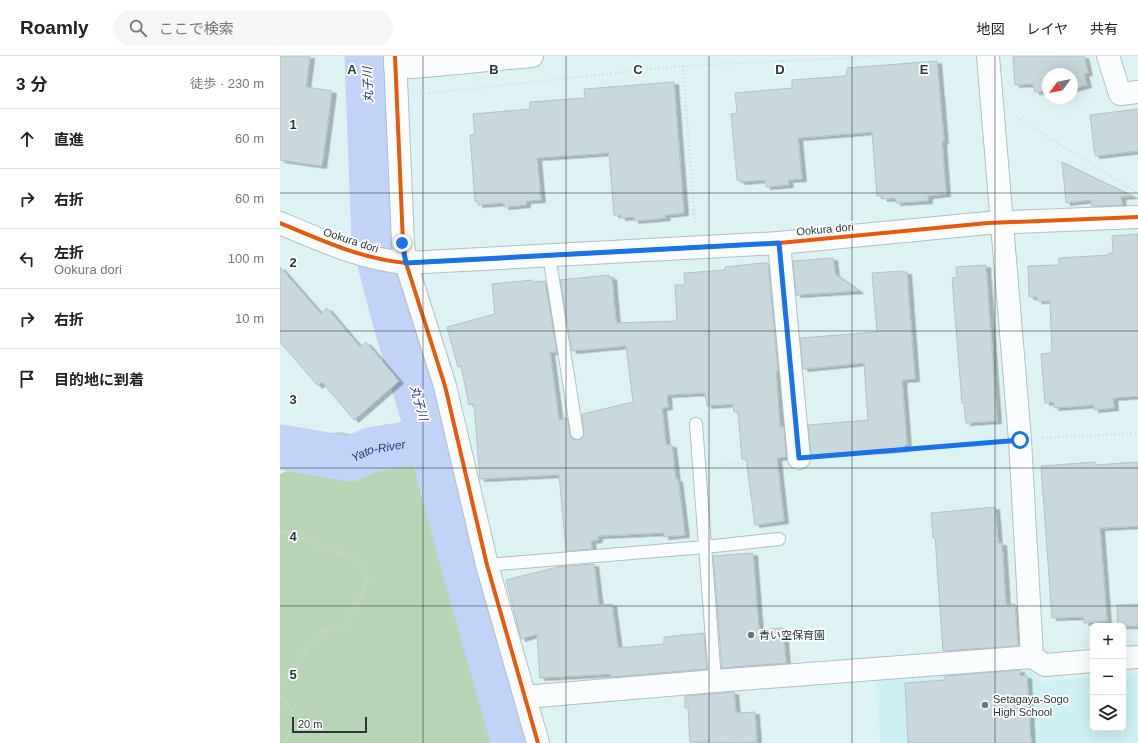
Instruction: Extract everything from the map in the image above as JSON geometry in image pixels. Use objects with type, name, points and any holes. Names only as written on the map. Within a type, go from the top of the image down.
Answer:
[{"type":"street","points":[[532,56],[414,67],[395,61],[402,243],[389,261],[446,386],[487,565],[538,743]]},
{"type":"street","points":[[988,56],[1020,440],[1032,657]]},
{"type":"street","points":[[1108,56],[1120,94],[1138,92]]},
{"type":"street","name":"Ookura dori","points":[[280,223],[326,243],[389,261],[549,255],[779,243],[988,223],[1138,217]]},
{"type":"street","points":[[779,243],[799,458]]},
{"type":"street","points":[[526,697],[1032,657],[1045,665],[1090,661]]},
{"type":"street","points":[[1126,658],[1138,657]]},
{"type":"lane","points":[[549,255],[577,434]]},
{"type":"lane","points":[[696,424],[715,681]]},
{"type":"lane","points":[[487,565],[705,547],[779,539]]},
{"type":"path","points":[[415,95],[683,66],[887,56]]},
{"type":"path","points":[[683,66],[695,229]]},
{"type":"path","points":[[1013,115],[1138,194]]},
{"type":"path","points":[[699,467],[1036,438],[1138,433]]},
{"type":"path","points":[[280,532],[311,542],[358,561],[369,577],[347,624],[322,632],[280,683]]},
{"type":"path","points":[[280,697],[283,697],[293,712],[291,730],[285,743]]},
{"type":"shaded area","name":"Setagaya-Sogo High School","points":[[1028,669],[1041,682],[1090,677],[1090,731],[1126,731],[1126,675],[1138,674],[1138,743],[880,743],[876,678]]},
{"type":"green space","points":[[341,432],[366,437],[409,433],[435,447],[450,500],[478,638],[507,743],[280,743],[280,474],[292,469],[315,441],[327,434]]},
{"type":"building","points":[[280,56],[310,56],[306,87],[332,91],[322,166],[280,160]]},
{"type":"building","points":[[1013,56],[1084,56],[1088,73],[1084,74],[1087,85],[1078,87],[1078,68],[1042,68],[1042,91],[1035,92],[1033,84],[1015,85]]},
{"type":"building","points":[[937,61],[944,141],[942,141],[946,194],[928,196],[928,201],[896,203],[895,198],[883,199],[882,196],[877,196],[872,132],[798,138],[802,179],[788,180],[789,185],[766,187],[765,180],[740,182],[740,180],[737,180],[731,114],[737,113],[735,93],[792,88],[792,80],[846,76],[847,68]]},
{"type":"building","points":[[674,82],[684,213],[665,215],[666,218],[634,221],[634,217],[621,218],[621,215],[614,215],[609,153],[537,158],[541,200],[526,201],[526,205],[504,207],[504,203],[478,205],[477,201],[475,201],[470,135],[475,134],[473,114],[530,109],[530,102],[585,98],[584,89]]},
{"type":"building","points":[[1138,109],[1138,151],[1095,156],[1090,115]]},
{"type":"building","points":[[1062,162],[1133,196],[1121,197],[1122,205],[1113,206],[1092,206],[1091,200],[1066,203]]},
{"type":"building","points":[[1138,234],[1138,396],[1113,398],[1114,408],[1094,410],[1094,405],[1054,408],[1054,402],[1045,403],[1041,354],[1052,353],[1050,301],[1037,301],[1037,297],[1029,297],[1028,266],[1059,265],[1059,258],[1109,255],[1109,253],[1113,253],[1112,236]]},
{"type":"building","points":[[833,258],[835,274],[859,291],[796,295],[793,261]]},
{"type":"building","points":[[768,263],[778,371],[776,371],[780,427],[784,427],[786,457],[777,458],[784,521],[755,525],[746,459],[742,459],[738,412],[734,412],[733,404],[707,406],[705,393],[667,395],[668,407],[662,408],[666,445],[672,445],[685,535],[664,537],[664,533],[598,536],[598,540],[591,541],[592,549],[566,551],[559,475],[480,479],[474,404],[469,405],[461,366],[458,367],[447,327],[495,314],[492,284],[532,280],[533,282],[545,281],[557,352],[550,352],[559,420],[567,418],[571,437],[574,440],[578,440],[584,435],[582,414],[633,402],[626,346],[572,351],[560,280],[609,275],[609,278],[612,277],[616,323],[677,321],[675,285],[685,285],[684,273],[725,270],[725,267]]},
{"type":"building","points":[[986,265],[997,421],[966,423],[964,403],[962,403],[952,278],[957,277],[956,267]]},
{"type":"building","points":[[280,267],[321,314],[327,308],[360,347],[366,342],[399,381],[354,420],[322,382],[318,386],[280,342]]},
{"type":"building","points":[[907,272],[915,379],[902,380],[907,445],[904,446],[904,449],[811,455],[808,425],[868,420],[864,363],[803,369],[800,338],[877,332],[872,273]]},
{"type":"building","points":[[1095,462],[1096,465],[1138,462],[1138,526],[1100,528],[1107,621],[1084,623],[1084,617],[1052,618],[1041,466]]},
{"type":"building","points":[[995,507],[998,543],[1002,543],[1006,605],[1015,604],[1018,646],[943,651],[935,537],[933,538],[931,513]]},
{"type":"building","points":[[753,553],[759,630],[783,628],[786,663],[722,668],[713,556]]},
{"type":"building","points":[[594,564],[599,605],[612,604],[618,648],[664,644],[664,637],[704,633],[707,669],[611,677],[611,674],[540,678],[537,634],[521,639],[506,580],[558,567]]},
{"type":"building","points":[[1138,604],[1138,626],[1126,626],[1126,623],[1118,623],[1117,605]]},
{"type":"building","points":[[1020,670],[1020,676],[1027,676],[1031,743],[908,743],[905,683],[945,680],[945,676]]},
{"type":"building","points":[[734,692],[736,713],[755,712],[757,742],[690,742],[688,708],[685,708],[685,696]]},
{"type":"waterway","name":"丸子川","points":[[367,56],[374,241],[514,743]]},
{"type":"waterway","name":"Yato-River","points":[[280,447],[351,459],[370,450],[430,440]]},
{"type":"cycle path","points":[[395,56],[403,243],[406,263],[445,386],[487,565],[538,743]]},
{"type":"cycle path","points":[[280,223],[357,253],[390,261],[406,263],[779,243],[988,223],[1138,217]]},
{"type":"place","name":"青い空保育園","points":[[751,635]]},
{"type":"place","name":"Setagaya-Sogo High School","points":[[985,705]]},
{"type":"route","points":[[402,243],[406,263],[779,243],[799,458],[1020,440]]}]
